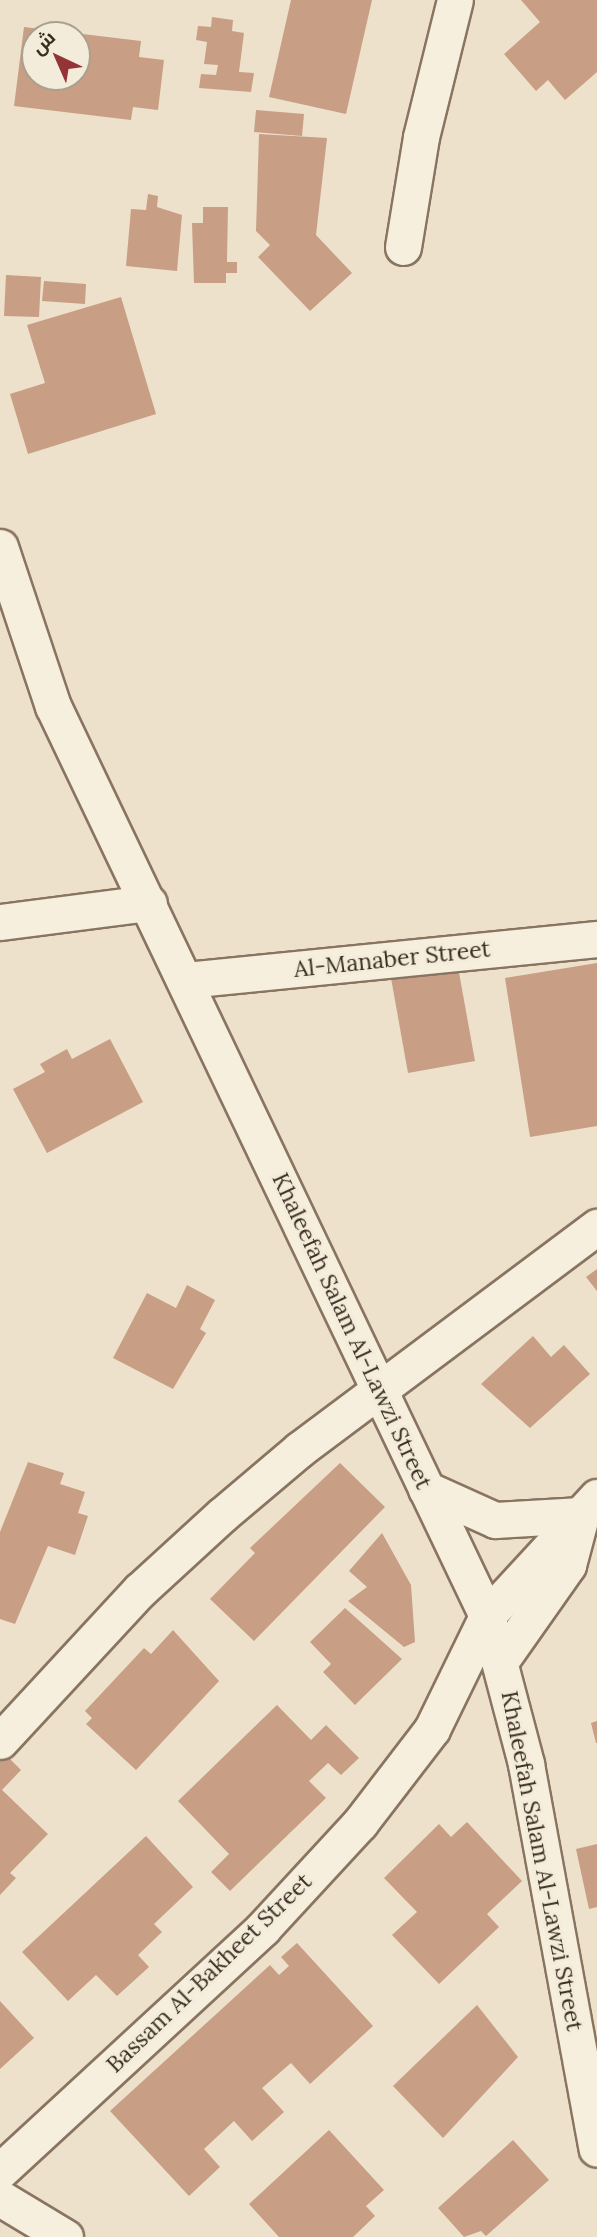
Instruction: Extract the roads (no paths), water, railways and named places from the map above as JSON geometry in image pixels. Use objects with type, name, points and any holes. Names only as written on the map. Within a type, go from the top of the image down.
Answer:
[{"type":"street","points":[[403,247],[421,137],[455,0]]},
{"type":"street","name":"Khaleefah Salam Al-Lawzi Street","points":[[0,547],[53,706],[487,1616],[502,1659],[597,2149]]},
{"type":"street","points":[[0,922],[149,904]]},
{"type":"street","name":"Al-Manaber Street","points":[[186,980],[597,939]]},
{"type":"street","points":[[0,1741],[139,1591],[290,1457],[597,1227]]},
{"type":"street","points":[[426,1489],[495,1520],[531,1523],[589,1506]]},
{"type":"street","points":[[502,1659],[568,1565],[589,1506]]},
{"type":"street","name":"Bassam Al-Bakheet Street","points":[[0,2172],[263,1928],[360,1823],[432,1729],[487,1616],[589,1506]]},
{"type":"street","points":[[0,2198],[65,2237]]}]
